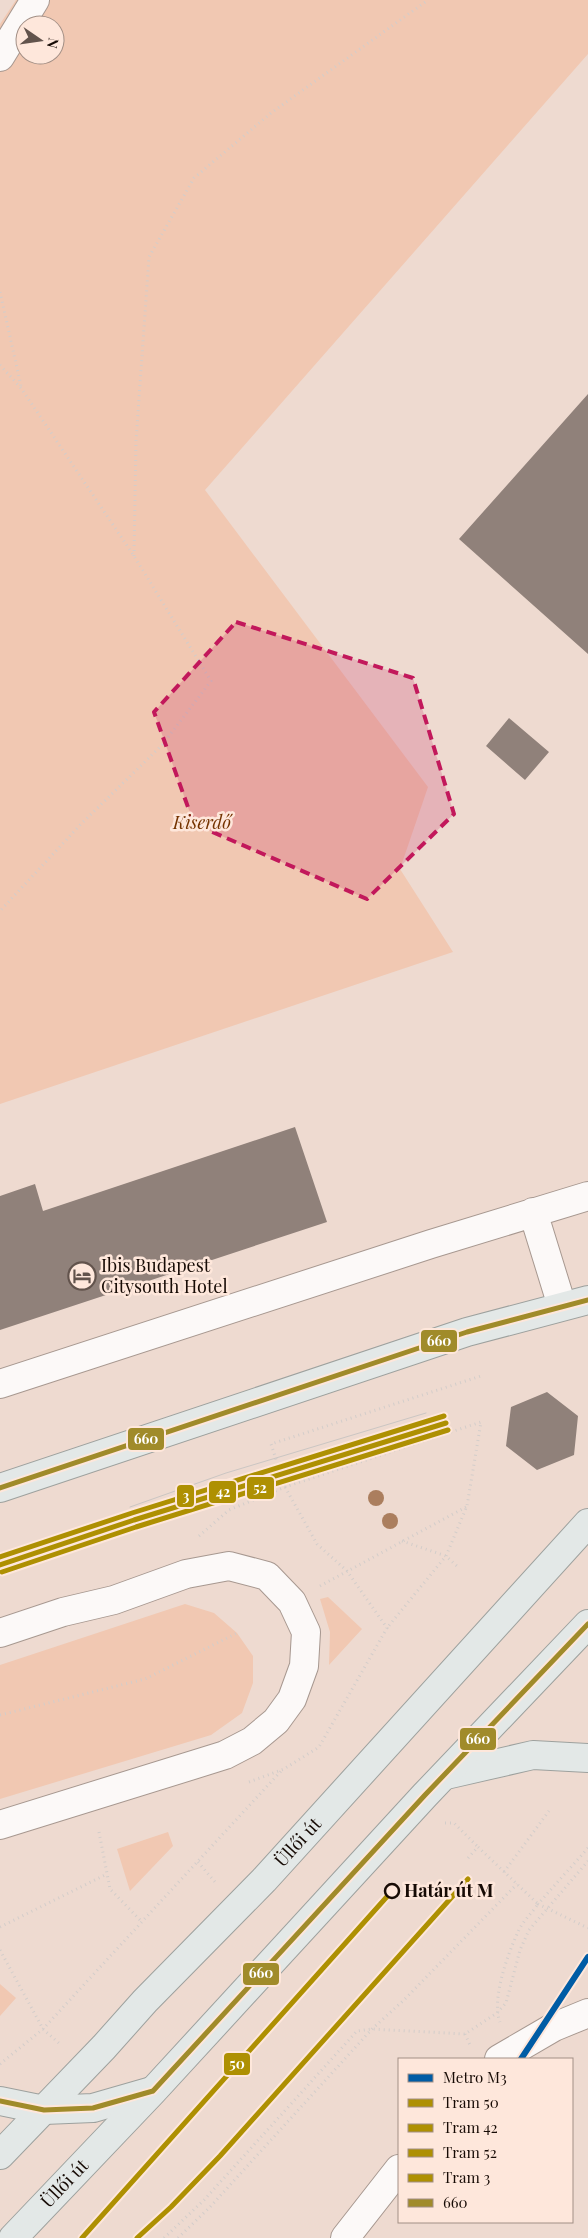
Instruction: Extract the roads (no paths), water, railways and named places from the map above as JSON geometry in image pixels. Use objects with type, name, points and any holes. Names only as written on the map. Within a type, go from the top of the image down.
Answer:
[{"type":"main road","points":[[0,1488],[467,1332],[575,1308],[588,1300]]},
{"type":"main road","name":"Üllői út","points":[[0,2155],[104,2048],[145,2000],[270,1873],[588,1522]]},
{"type":"main road","name":"Üllői út","points":[[13,2238],[154,2091],[588,1624]]},
{"type":"main road","points":[[446,1775],[533,1755],[588,1758]]},
{"type":"main road","points":[[0,2102],[44,2110],[93,2108],[154,2091]]},
{"type":"street","points":[[0,57],[35,0]]},
{"type":"street","points":[[0,1384],[431,1244],[588,1196]]},
{"type":"street","points":[[534,1212],[575,1308]]},
{"type":"street","points":[[0,1632],[63,1612],[114,1600],[186,1574],[229,1566],[267,1576],[292,1602],[306,1632],[304,1666],[292,1700],[276,1721],[252,1741],[225,1755],[0,1825]]},
{"type":"street","points":[[505,2055],[554,2028],[588,2013]]},
{"type":"street","points":[[345,2238],[398,2170]]},
{"type":"tram line","points":[[130,1507],[226,1473],[426,1413]]},
{"type":"tram line","name":"3","points":[[0,1557],[132,1513],[444,1416]]},
{"type":"tram line","name":"42","points":[[0,1565],[134,1520],[446,1423]]},
{"type":"tram line","name":"52","points":[[2,1572],[136,1527],[448,1430]]},
{"type":"tram line","name":"50","points":[[137,2238],[171,2207],[220,2156],[468,1879]]},
{"type":"tram line","name":"50","points":[[82,2238],[392,1891]]},
{"type":"metro line","name":"M3","points":[[522,2058],[588,1957]]},
{"type":"place","name":"Ibis Budapest Citysouth Hotel","points":[[82,1276]]},
{"type":"place","name":"Határ út M","points":[[392,1891]]},
{"type":"park label","name":"Kiserdő","points":[[202,823]]}]
